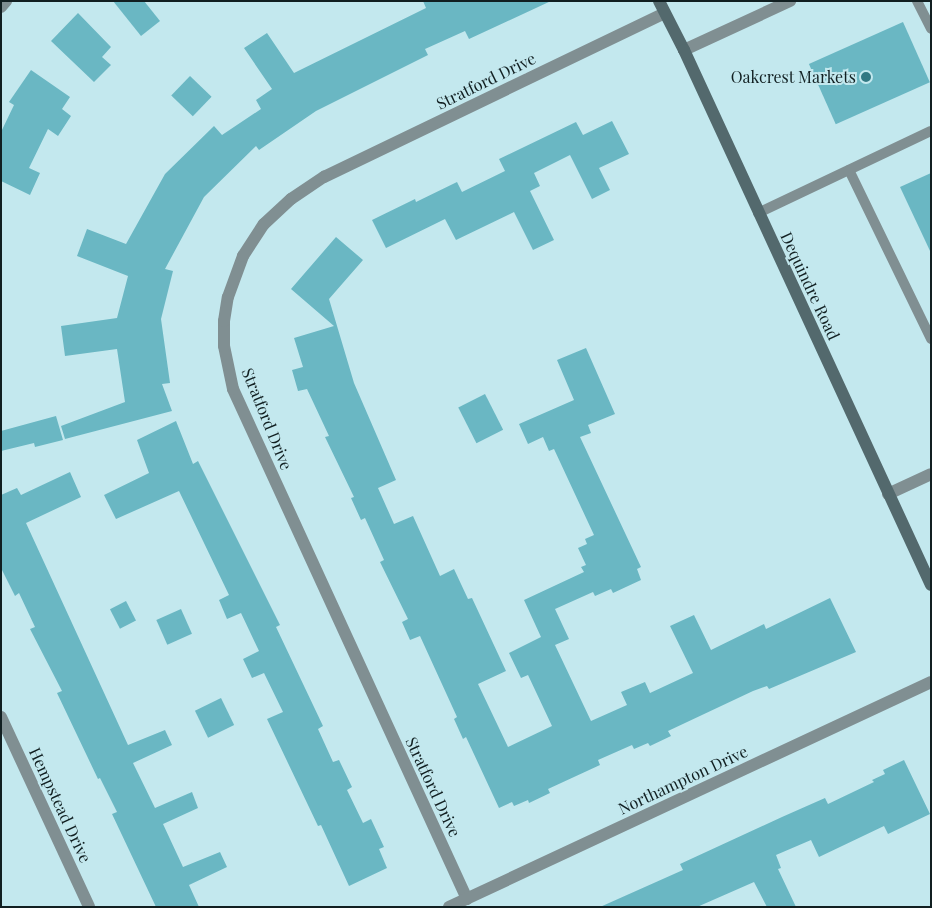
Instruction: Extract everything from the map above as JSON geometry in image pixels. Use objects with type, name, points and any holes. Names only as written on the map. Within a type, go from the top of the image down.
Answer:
[{"type":"main road","name":"Dequindre Road","points":[[660,1],[931,585]]},
{"type":"street","points":[[1,7],[6,1]]},
{"type":"street","points":[[684,50],[790,1]]},
{"type":"street","name":"Stratford Drive","points":[[467,899],[234,389],[224,346],[224,322],[228,297],[240,263],[251,242],[278,210],[312,184],[665,13]]},
{"type":"street","points":[[888,494],[931,474]]},
{"type":"street","name":"Northampton Drive","points":[[449,907],[931,682]]},
{"type":"street","name":"Hempstead Drive","points":[[1,717],[89,907]]},
{"type":"lane","points":[[917,1],[931,29]]},
{"type":"lane","points":[[758,213],[931,131]]},
{"type":"lane","points":[[849,170],[931,339]]},
{"type":"building","points":[[113,1],[144,1],[160,21],[141,36]]},
{"type":"building","points":[[423,1],[551,1],[469,39],[465,31],[425,49],[428,55],[316,111],[259,150],[256,146],[204,197],[165,269],[173,271],[161,319],[170,383],[162,384],[172,411],[65,439],[61,426],[125,402],[117,349],[65,356],[61,326],[117,318],[128,276],[77,256],[87,229],[126,244],[165,174],[214,126],[222,135],[261,109],[256,100],[272,89],[244,48],[267,33],[294,73],[426,8]]},
{"type":"building","points":[[78,13],[111,47],[102,57],[111,65],[94,82],[51,41]]},
{"type":"building","points":[[903,22],[930,82],[836,124],[809,64]]},
{"type":"building","points":[[31,70],[70,97],[62,109],[71,116],[58,136],[48,129],[29,168],[40,173],[30,195],[1,181],[1,132],[14,105],[9,102]]},
{"type":"building","points":[[190,76],[212,97],[193,116],[171,95]]},
{"type":"building","points":[[612,121],[629,154],[599,168],[610,190],[592,199],[570,155],[534,173],[540,186],[530,191],[554,240],[533,250],[514,212],[456,240],[445,219],[386,248],[372,220],[415,199],[416,202],[457,182],[462,192],[505,171],[499,159],[576,122],[583,135]]},
{"type":"building","points":[[931,173],[931,253],[900,187]]},
{"type":"building","points":[[336,237],[363,260],[329,299],[354,383],[396,480],[378,488],[394,524],[413,516],[440,576],[454,569],[468,599],[472,598],[506,671],[478,684],[508,747],[552,726],[528,675],[521,678],[509,653],[541,637],[524,600],[584,572],[581,567],[586,565],[578,548],[587,544],[585,539],[594,535],[554,449],[549,451],[543,437],[528,444],[519,424],[574,400],[557,360],[586,348],[615,414],[588,425],[591,433],[580,437],[641,567],[637,569],[641,580],[613,593],[611,589],[595,596],[593,592],[555,609],[569,639],[555,645],[591,721],[627,705],[621,692],[645,682],[650,693],[693,673],[670,626],[694,615],[711,650],[764,624],[766,629],[830,598],[856,652],[769,689],[767,686],[753,691],[668,731],[671,736],[650,746],[648,743],[634,749],[632,745],[598,760],[600,765],[548,789],[550,793],[529,803],[528,800],[514,806],[512,802],[499,808],[466,737],[463,739],[454,719],[457,717],[420,636],[410,640],[402,622],[408,619],[380,562],[384,560],[365,518],[361,520],[351,498],[354,497],[325,437],[329,436],[307,389],[298,391],[292,370],[303,367],[294,338],[334,326],[291,289]]},
{"type":"building","points":[[485,394],[503,430],[476,443],[458,408]]},
{"type":"building","points":[[56,416],[63,440],[35,447],[34,443],[1,451],[1,431]]},
{"type":"building","points":[[176,421],[193,464],[198,461],[280,625],[276,627],[323,726],[318,729],[333,762],[339,760],[352,787],[347,790],[363,823],[371,819],[384,847],[379,849],[387,868],[349,886],[321,825],[318,826],[267,719],[283,712],[264,673],[252,678],[243,659],[259,651],[241,613],[227,619],[219,600],[229,595],[179,491],[116,519],[104,495],[149,473],[137,440]]},
{"type":"building","points":[[70,472],[81,497],[26,523],[128,745],[165,730],[172,745],[133,763],[155,808],[192,792],[198,808],[163,824],[183,867],[220,852],[227,867],[189,885],[199,907],[156,907],[112,814],[117,812],[100,778],[98,779],[57,693],[62,691],[30,629],[35,627],[19,593],[15,596],[1,568],[1,495],[17,488],[21,495]]},
{"type":"building","points":[[126,601],[136,621],[120,629],[110,609]]},
{"type":"building","points":[[181,609],[192,634],[167,645],[156,620]]},
{"type":"building","points":[[221,698],[234,725],[208,738],[195,711]]},
{"type":"building","points":[[904,760],[930,814],[888,834],[884,826],[819,857],[811,840],[776,855],[781,868],[778,869],[796,907],[767,907],[754,882],[697,907],[600,907],[683,870],[680,864],[782,817],[825,798],[828,804],[874,782],[872,780],[885,774],[883,770]]},
{"type":"place","name":"Oakcrest Markets","points":[[866,77]]}]
